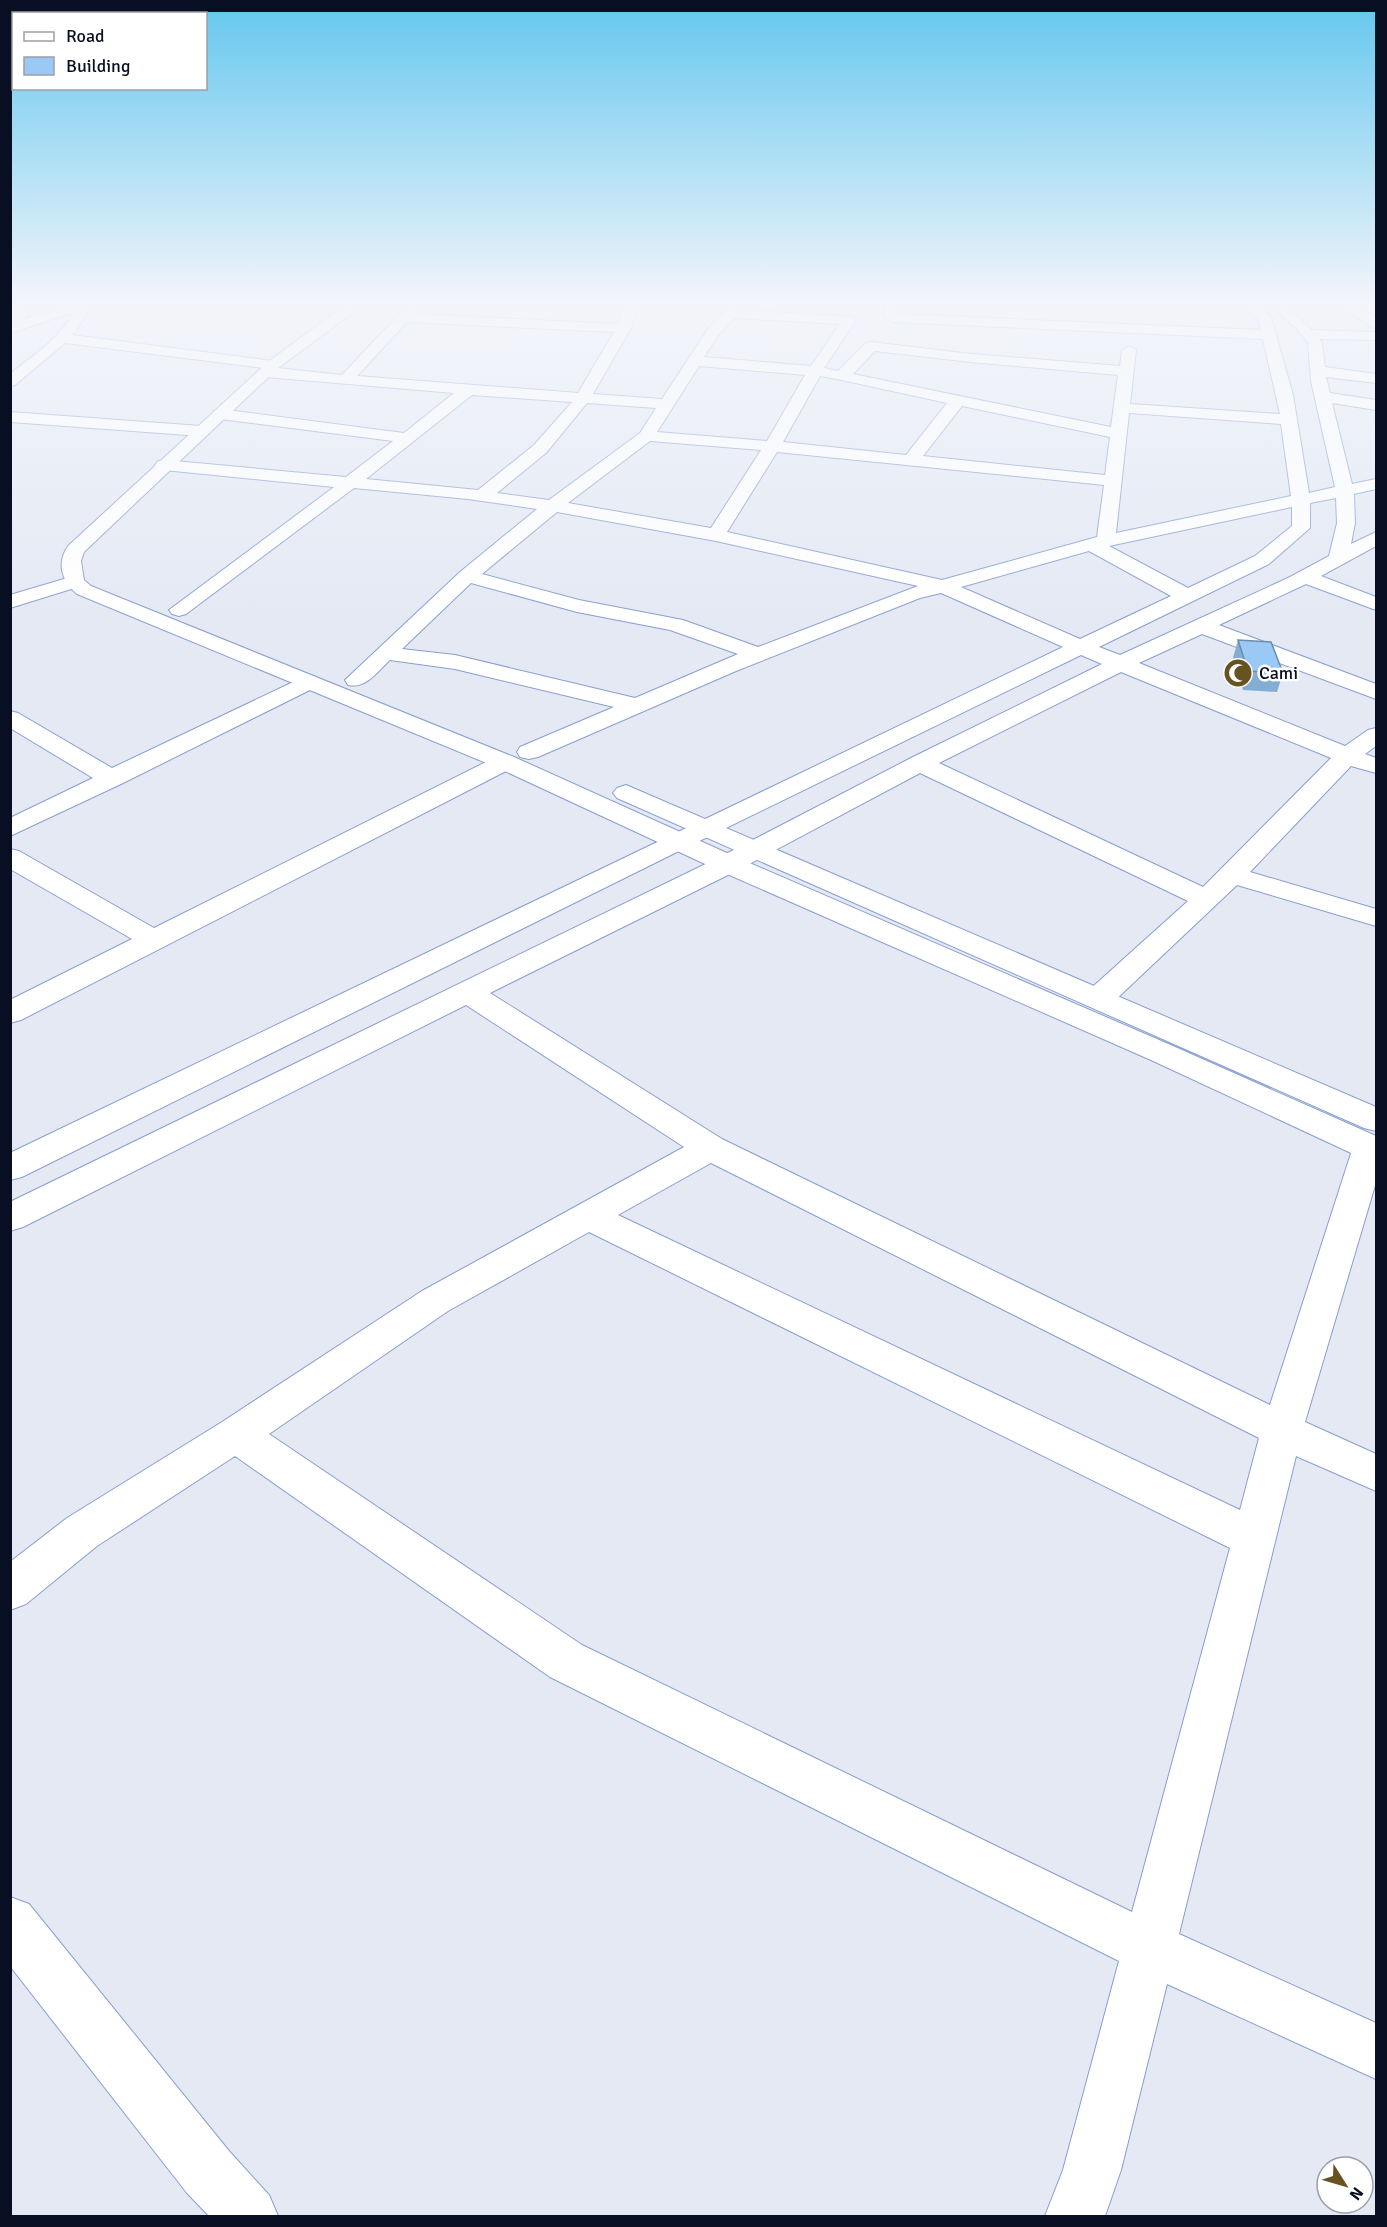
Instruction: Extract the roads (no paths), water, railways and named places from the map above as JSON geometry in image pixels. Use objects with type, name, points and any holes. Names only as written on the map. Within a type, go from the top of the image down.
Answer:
[{"type":"street","points":[[226,409],[75,550],[70,561],[74,582],[84,590],[308,682],[345,686],[386,653],[467,576],[553,506],[646,436],[664,409]]},
{"type":"street","points":[[179,610],[351,483],[444,409]]},
{"type":"street","points":[[482,496],[540,449],[573,409]]},
{"type":"street","points":[[716,535],[794,409]]},
{"type":"street","points":[[910,461],[951,409]]},
{"type":"street","points":[[1000,409],[1119,434]]},
{"type":"street","points":[[1099,543],[1113,482],[1122,409]]},
{"type":"street","points":[[1135,409],[1289,420]]},
{"type":"street","points":[[10,1168],[706,827],[1262,560],[1300,528],[1301,501],[1287,409]]},
{"type":"street","points":[[1326,409],[1345,491],[1346,523],[1338,559]]},
{"type":"street","points":[[220,414],[407,438]]},
{"type":"street","points":[[10,417],[201,431]]},
{"type":"street","points":[[646,436],[1113,482]]},
{"type":"street","points":[[164,465],[482,496],[553,506],[716,535],[943,586],[1080,647],[1347,756],[1377,766]]},
{"type":"street","points":[[10,1013],[517,757],[759,654],[913,594],[1099,543],[1377,484]]},
{"type":"street","points":[[110,515],[94,559],[97,574],[108,582],[179,610],[345,686],[517,757],[706,827],[754,850],[1100,998],[1374,1139]]},
{"type":"street","points":[[10,1218],[728,864],[920,763],[1122,663],[1305,577],[1377,538]]},
{"type":"street","points":[[1099,543],[1187,596]]},
{"type":"street","points":[[467,576],[577,606],[675,625],[759,654]]},
{"type":"street","points":[[1305,577],[1377,604]]},
{"type":"street","points":[[10,602],[74,582]]},
{"type":"street","points":[[1201,626],[1377,692]]},
{"type":"street","points":[[386,653],[455,662],[636,705]]},
{"type":"street","points":[[10,828],[308,682]]},
{"type":"street","points":[[10,718],[112,779]]},
{"type":"street","points":[[1100,998],[1232,875],[1347,756],[1377,735]]},
{"type":"street","points":[[517,757],[678,841],[728,864],[1162,1053],[1374,1139]]},
{"type":"street","points":[[920,763],[1206,899]]},
{"type":"street","points":[[10,857],[154,940]]},
{"type":"street","points":[[1232,875],[1377,918]]},
{"type":"street","points":[[468,993],[710,1148],[1282,1430],[1377,1473]]},
{"type":"street","points":[[1075,2217],[1092,2170],[1282,1430],[1374,1139]]},
{"type":"street","points":[[10,1589],[82,1532],[236,1434],[435,1300],[590,1217],[710,1148]]},
{"type":"street","points":[[590,1217],[1254,1538]]},
{"type":"street","points":[[236,1434],[566,1661],[1149,1948],[1377,2051]]},
{"type":"street","points":[[10,1923],[208,2172],[248,2217]]},
{"type":"place","name":"Cami","points":[[1238,673]]}]
